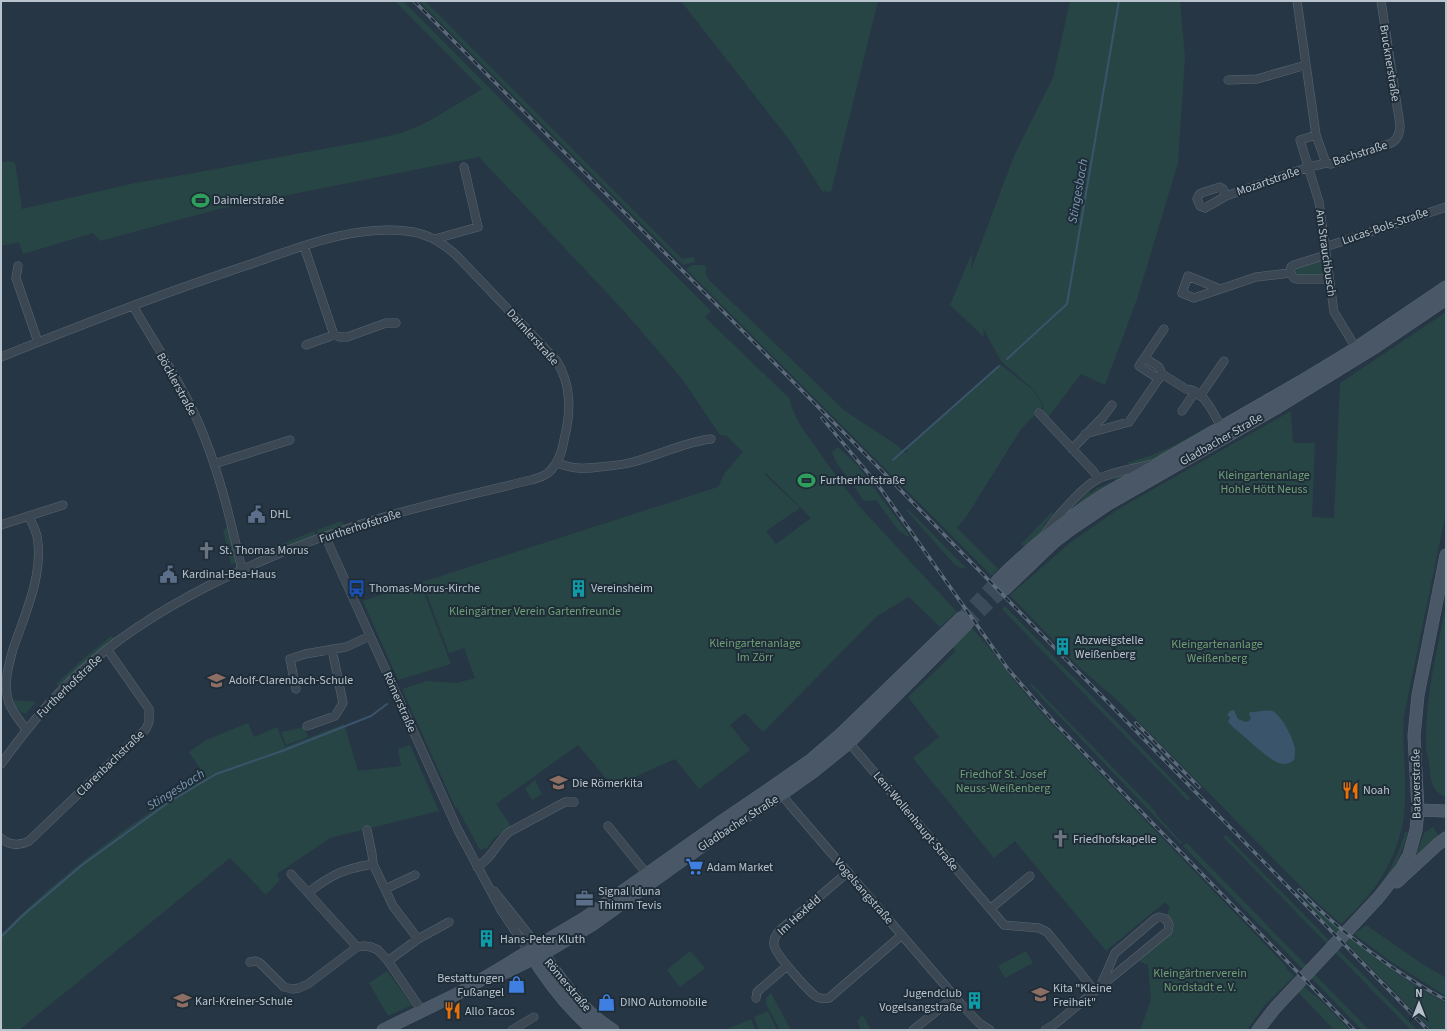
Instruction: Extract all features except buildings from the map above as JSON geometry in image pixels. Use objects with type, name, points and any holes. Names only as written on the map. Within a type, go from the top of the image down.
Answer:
[{"type":"main road","name":"Gladbacher Straße","points":[[1446,288],[1356,348],[1300,382],[1096,499],[1044,538],[1001,585],[1054,542],[1092,514],[1272,411],[1377,346],[1446,299]]},
{"type":"main road","name":"Bataverstraße","points":[[1258,1030],[1280,1002],[1378,898],[1401,869],[1409,855],[1416,830],[1418,810],[1414,736],[1415,717],[1421,677],[1446,555]]},
{"type":"main road","name":"Gladbacher Straße","points":[[536,952],[722,821],[813,772],[845,738],[964,621]]},
{"type":"main road","name":"Gladbacher Straße","points":[[383,1030],[592,925],[779,790]]},
{"type":"main road","points":[[1418,810],[1446,811]]},
{"type":"main road","points":[[1378,898],[1398,882],[1446,838]]},
{"type":"main road","name":"Römerstraße","points":[[536,952],[562,999],[594,1030]]},
{"type":"main road","name":"Römerstraße","points":[[536,952],[553,968],[577,998],[594,1015],[613,1030]]},
{"type":"street","points":[[1297,1],[1316,134],[1326,163]]},
{"type":"street","name":"Brucknerstraße","points":[[1381,1],[1400,125]]},
{"type":"street","points":[[1228,80],[1257,79],[1306,65]]},
{"type":"street","name":"Bachstraße","points":[[1309,167],[1326,163],[1332,164],[1393,143],[1398,137],[1400,125]]},
{"type":"street","name":"Am Strauchbusch","points":[[1316,134],[1300,140],[1319,202],[1334,312],[1356,348]]},
{"type":"street","points":[[435,239],[478,227],[464,167]]},
{"type":"street","name":"Mozartstraße","points":[[1226,196],[1309,167]]},
{"type":"street","name":"Lucas-Bols-Straße","points":[[1290,273],[1291,267],[1294,265],[1325,251],[1446,207]]},
{"type":"street","name":"Daimlerstraße","points":[[1,357],[218,274],[304,246],[346,234],[386,230],[415,232],[435,239],[459,258],[551,353],[560,367],[569,390],[570,412],[562,451],[557,463]]},
{"type":"street","points":[[304,246],[334,335]]},
{"type":"street","points":[[18,266],[16,278],[38,342]]},
{"type":"street","points":[[1220,289],[1256,277],[1290,273],[1297,279],[1329,279]]},
{"type":"street","name":"Böcklerstraße","points":[[133,306],[184,393],[195,415],[223,491],[242,570]]},
{"type":"street","points":[[306,345],[334,335],[347,337],[386,323],[396,323]]},
{"type":"street","name":"Gladbacher Straße","points":[[1164,329],[1140,366],[1186,389],[1191,389],[1204,399],[1222,428]]},
{"type":"street","points":[[1337,371],[1351,360],[1355,354],[1356,348]]},
{"type":"street","points":[[1182,411],[1224,361]]},
{"type":"street","points":[[1085,434],[1129,422],[1160,377]]},
{"type":"street","points":[[1072,449],[1103,417],[1112,405]]},
{"type":"street","points":[[1039,414],[1098,478]]},
{"type":"street","points":[[557,463],[569,468],[579,469],[623,465],[697,441],[711,439]]},
{"type":"street","points":[[214,464],[290,440]]},
{"type":"street","name":"Gladbacher Straße","points":[[1044,538],[1055,519],[1089,484],[1098,478],[1163,460]]},
{"type":"street","name":"Furtherhofstraße","points":[[1,764],[26,729],[72,679],[107,649],[154,616],[192,594],[242,570],[325,536],[386,517],[531,480],[549,472],[557,463]]},
{"type":"street","points":[[1,526],[63,505]]},
{"type":"street","points":[[26,729],[9,703],[6,686],[9,663],[32,593],[36,575],[36,532],[28,516]]},
{"type":"street","name":"Römerstraße","points":[[325,536],[449,811],[483,879],[501,910],[536,952]]},
{"type":"street","points":[[296,689],[290,659],[305,654],[346,647],[370,636]]},
{"type":"street","name":"Clarenbachstraße","points":[[1,838],[9,844],[16,845],[22,845],[30,841],[146,729],[149,722],[149,709],[107,649]]},
{"type":"street","points":[[307,726],[335,716],[343,703],[332,649]]},
{"type":"street","name":"Leni-Wollenhaupt-Straße","points":[[845,738],[1004,925],[1039,928],[1048,932],[1098,989]]},
{"type":"street","name":"Vogelsangstraße","points":[[779,790],[954,997],[979,1023],[990,1030]]},
{"type":"street","points":[[477,867],[487,860],[502,839],[510,832],[565,802],[574,802]]},
{"type":"street","points":[[608,826],[647,874]]},
{"type":"street","points":[[367,830],[373,864],[393,906],[418,939]]},
{"type":"street","points":[[309,892],[337,874],[351,868],[373,864]]},
{"type":"street","name":"Im Hexfeld","points":[[788,966],[777,953],[774,946],[776,936],[779,931],[848,872]]},
{"type":"street","points":[[291,874],[309,892],[357,947]]},
{"type":"street","points":[[385,889],[415,875]]},
{"type":"street","points":[[990,909],[1030,876]]},
{"type":"street","points":[[1045,1030],[1056,1024],[1168,931],[1169,925],[1166,919],[1159,917],[1155,919],[1115,953],[1098,989]]},
{"type":"street","points":[[388,961],[418,939],[449,922]]},
{"type":"street","points":[[756,998],[757,992],[788,966],[813,994],[823,999],[829,998],[902,935]]},
{"type":"street","points":[[250,962],[256,961],[260,963],[279,983],[284,987],[292,989],[308,984],[357,947],[371,946],[378,950],[388,961],[422,1011]]},
{"type":"street","points":[[913,1030],[954,997]]},
{"type":"street","points":[[512,1030],[534,1017]]},
{"type":"green space","points":[[395,1],[403,1],[711,311],[705,317],[790,399],[791,406],[800,425],[860,507],[957,612],[940,627],[909,597],[877,616],[763,732],[745,713],[730,725],[750,750],[699,789],[675,759],[641,774],[615,789],[578,745],[496,804],[511,826],[494,838],[487,848],[480,850],[457,807],[455,807],[402,689],[427,681],[457,683],[475,678],[464,648],[449,653],[422,582],[718,487],[724,474],[743,452],[727,436],[720,435],[683,380],[623,310],[479,157],[223,208],[100,241],[93,233],[23,254],[19,242],[1,246],[1,162],[9,161],[15,163],[22,209],[135,183],[367,141],[401,133],[431,120],[482,89]],"holes":[[[766,473],[811,518],[776,544],[766,531],[800,508],[765,475]]]},
{"type":"green space","points":[[419,1],[425,1],[682,259],[694,257],[695,262],[683,265]]},
{"type":"green space","points":[[681,1],[878,1],[831,192],[822,191],[791,142]]},
{"type":"green space","points":[[1070,1],[1180,1],[1185,57],[1178,163],[1137,299],[1105,385],[1081,374],[1046,420],[1041,415],[1044,406],[1034,390],[1001,361],[983,328],[984,337],[950,305],[972,253],[971,270],[1014,156],[1053,78]]},
{"type":"green space","points":[[1321,261],[1323,275],[1298,276],[1294,272],[1297,267]]},
{"type":"green space","points":[[692,265],[704,265],[706,267],[706,275],[709,280],[845,411],[897,445],[905,453],[908,451],[906,449],[1001,365],[1033,390],[1043,406],[1021,429],[968,514],[957,528],[998,569],[992,576],[686,269]]},
{"type":"green space","points":[[1446,312],[1446,512],[1404,716],[1403,737],[1405,788],[1402,824],[1395,850],[1383,874],[1365,900],[1341,924],[1312,898],[1118,701],[1068,656],[1071,654],[1062,641],[1061,642],[1058,640],[1056,643],[1010,595],[1071,542],[1120,508],[1291,411],[1293,443],[1315,443],[1312,517],[1334,518],[1340,383]]},
{"type":"green space","points":[[1212,424],[1213,427],[1154,458],[1134,466],[1127,463],[1152,455],[1175,445]]},
{"type":"green space","points":[[838,447],[857,465],[909,535],[908,537],[899,531],[876,500],[864,501],[835,460],[832,452]]},
{"type":"green space","points":[[1140,469],[1057,521],[1070,507],[1074,506],[1090,491],[1090,494],[1097,488],[1114,481],[1116,475]]},
{"type":"green space","points":[[908,509],[965,567],[963,569],[955,565],[907,511]]},
{"type":"green space","points":[[1051,513],[1054,513],[1044,525],[1043,533],[1026,549],[1021,544]]},
{"type":"green space","points":[[341,521],[344,524],[342,525],[343,527],[318,535],[317,530]]},
{"type":"green space","points":[[228,527],[235,559],[235,563],[231,565],[223,530]]},
{"type":"green space","points":[[314,531],[316,536],[271,555],[269,549]]},
{"type":"green space","points":[[420,582],[451,664],[398,680],[363,601]]},
{"type":"green space","points":[[1446,605],[1446,797],[1437,791],[1432,784],[1426,750],[1426,727],[1435,657]]},
{"type":"green space","points":[[1005,606],[1190,798],[1188,801],[1002,609]]},
{"type":"green space","points":[[971,627],[1049,721],[1294,976],[1264,1006],[1247,1030],[1140,1030],[1151,1000],[1148,965],[1140,962],[1141,957],[1170,931],[1174,925],[1167,915],[1170,907],[1165,902],[1106,951],[1015,841],[994,858],[913,758],[939,737],[908,697],[956,651],[951,646]]},
{"type":"green space","points":[[111,636],[116,639],[60,687],[56,684],[84,658]]},
{"type":"green space","points":[[1031,683],[1155,811],[1182,843],[1181,844],[1041,697],[1031,686]]},
{"type":"green space","points":[[13,700],[36,702],[26,714],[18,709]]},
{"type":"green space","points":[[248,723],[254,737],[277,727],[285,747],[344,724],[358,771],[401,766],[398,749],[410,745],[439,811],[330,838],[277,874],[280,880],[266,895],[230,858],[19,1030],[1,1030],[1,934],[48,890],[98,849],[205,776],[189,752],[206,740]]},
{"type":"green space","points":[[304,727],[308,737],[286,745],[281,732]]},
{"type":"green space","points":[[535,780],[542,794],[532,800],[525,788]]},
{"type":"green space","points":[[1433,827],[1440,838],[1415,858],[1424,833]]},
{"type":"green space","points":[[1405,832],[1408,832],[1399,858],[1374,895],[1384,880],[1400,849]]},
{"type":"green space","points":[[1226,835],[1417,1030],[1411,1030],[1223,837]]},
{"type":"green space","points":[[1187,843],[1369,1030],[1362,1030],[1183,846]]},
{"type":"green space","points":[[1308,901],[1340,930],[1391,970],[1427,993],[1446,1003],[1446,1030],[1432,1030],[1307,903]]},
{"type":"green space","points":[[1366,925],[1421,963],[1446,978],[1446,996],[1390,961],[1354,934]]},
{"type":"green space","points":[[690,951],[705,968],[680,987],[667,970]]},
{"type":"green space","points":[[1026,951],[1033,963],[1005,978],[998,966]]},
{"type":"green space","points":[[387,971],[412,1005],[388,1016],[369,983]]},
{"type":"green space","points":[[1304,986],[1350,1030],[1334,1030],[1298,992]]},
{"type":"green space","points":[[771,993],[791,1030],[780,1030],[766,1004],[766,998]]},
{"type":"green space","points":[[768,1011],[777,1030],[759,1030],[754,1017]]},
{"type":"green space","points":[[863,1015],[871,1030],[861,1030],[857,1021]]},
{"type":"green space","points":[[751,1019],[755,1029],[754,1030],[725,1030]]},
{"type":"water","points":[[1234,710],[1238,719],[1246,722],[1251,718],[1249,714],[1250,712],[1272,711],[1275,713],[1283,721],[1292,738],[1295,748],[1294,760],[1287,764],[1283,764],[1269,758],[1228,722],[1230,717],[1227,715],[1230,711]]},
{"type":"waterway","name":"Stingesbach","points":[[1007,359],[1067,304],[1119,1]]},
{"type":"waterway","name":"Stingesbach","points":[[893,460],[999,366]]},
{"type":"waterway","name":"Stingesbach","points":[[1,937],[22,916],[82,865],[169,802],[216,774],[282,751],[371,716],[387,704]]},
{"type":"tunnel","points":[[961,618],[997,581]]},
{"type":"tunnel","points":[[967,624],[1005,589]]},
{"type":"railway","points":[[414,1],[881,470],[1428,1030]]},
{"type":"railway","points":[[822,418],[878,485],[1008,669],[1054,722],[1354,1030]]},
{"type":"railway","points":[[1136,723],[1199,787]]},
{"type":"railway","points":[[1299,890],[1332,921],[1369,951],[1407,977],[1446,1000]]},
{"type":"place","name":"Daimlerstraße","points":[[200,200]]},
{"type":"place","name":"Furtherhofstraße","points":[[807,480]]},
{"type":"place","name":"DHL","points":[[257,514]]},
{"type":"place","name":"St. Thomas Morus","points":[[206,550]]},
{"type":"place","name":"Kardinal-Bea-Haus","points":[[169,574]]},
{"type":"place","name":"Thomas-Morus-Kirche","points":[[356,588]]},
{"type":"place","name":"Vereinsheim","points":[[578,588]]},
{"type":"place","name":"Abzweigstelle Weißenberg","points":[[1062,647]]},
{"type":"place","name":"Adolf-Clarenbach-Schule","points":[[216,680]]},
{"type":"place","name":"Die Römerkita","points":[[559,783]]},
{"type":"place","name":"Noah","points":[[1350,790]]},
{"type":"place","name":"Friedhofskapelle","points":[[1060,839]]},
{"type":"place","name":"Adam Market","points":[[694,867]]},
{"type":"place","name":"Signal Iduna Thimm Tevis","points":[[585,898]]},
{"type":"place","name":"Hans-Peter Kluth","points":[[487,939]]},
{"type":"place","name":"Bestattungen Fußangel","points":[[517,985]]},
{"type":"place","name":"Kita \"Kleine Freiheit\"","points":[[1040,995]]},
{"type":"place","name":"Jugendclub Vogelsangstraße","points":[[975,1000]]},
{"type":"place","name":"Karl-Kreiner-Schule","points":[[182,1001]]},
{"type":"place","name":"DINO Automobile","points":[[607,1002]]},
{"type":"place","name":"Allo Tacos","points":[[452,1011]]},
{"type":"park label","name":"Kleingartenanlage Hohle Hött Neuss","points":[[1264,482]]},
{"type":"park label","name":"Kleingärtner Verein Gartenfreunde","points":[[535,611]]},
{"type":"park label","name":"Kleingartenanlage Im Zörr","points":[[755,650]]},
{"type":"park label","name":"Kleingartenanlage Weißenberg","points":[[1217,651]]},
{"type":"park label","name":"Friedhof St. Josef Neuss-Weißenberg","points":[[1003,781]]},
{"type":"park label","name":"Kleingärtnerverein Nordstadt e. V.","points":[[1200,980]]}]
